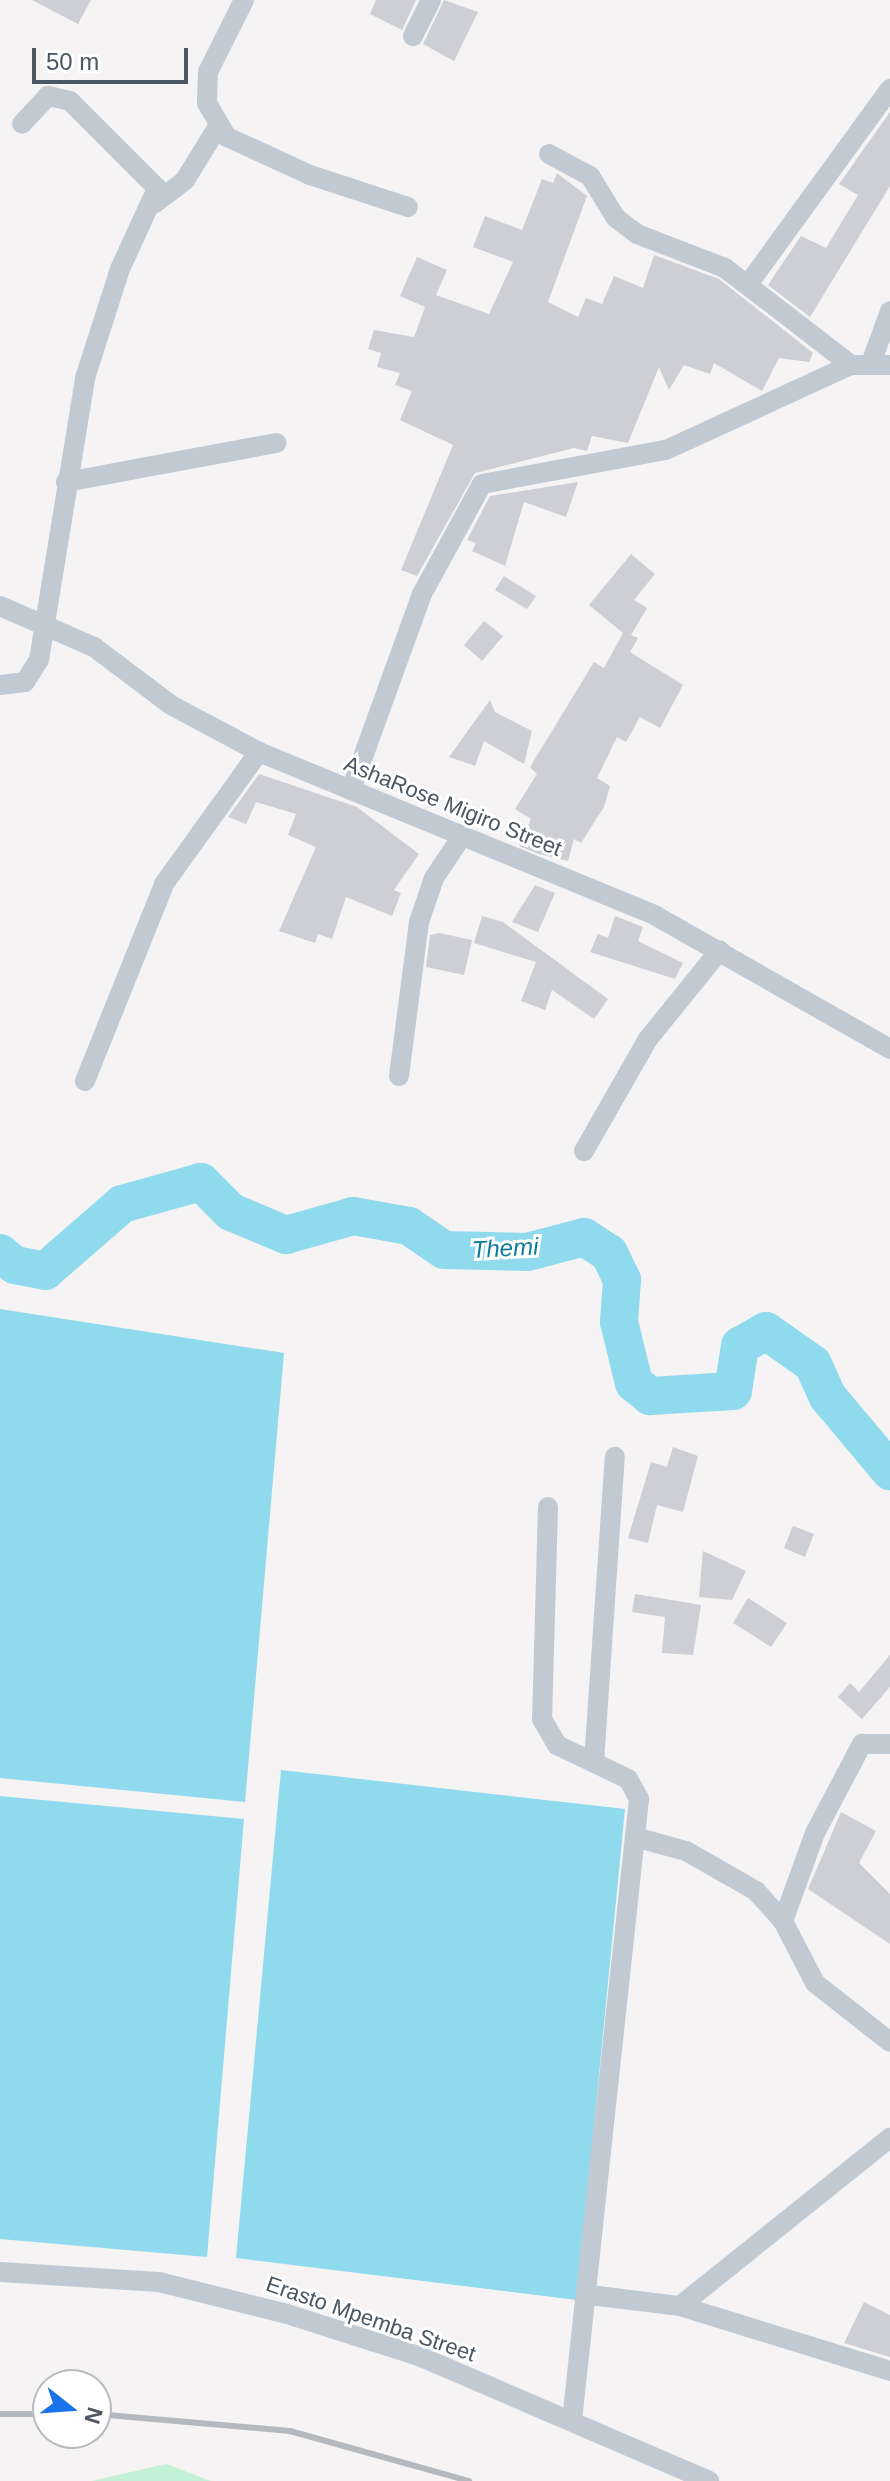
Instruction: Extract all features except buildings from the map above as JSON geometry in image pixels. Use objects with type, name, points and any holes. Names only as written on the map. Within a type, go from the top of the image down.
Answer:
[{"type":"street","points":[[244,0],[208,72],[207,103],[219,125],[250,152],[408,207]]},
{"type":"street","points":[[413,36],[431,0]]},
{"type":"street","points":[[749,283],[890,89]]},
{"type":"street","points":[[22,124],[48,96],[70,101],[151,177],[155,203]]},
{"type":"street","points":[[0,685],[34,673],[66,482],[103,316],[155,203],[185,180],[219,125]]},
{"type":"street","points":[[549,154],[590,176],[616,218],[637,234],[749,283],[871,364]]},
{"type":"street","points":[[351,790],[422,594],[482,484],[666,450],[871,364],[890,311]]},
{"type":"street","points":[[66,482],[276,443]]},
{"type":"street","name":"AshaRose Migiro Street","points":[[0,606],[43,621],[259,752],[460,839],[590,887],[720,950],[890,1049]]},
{"type":"street","points":[[85,1081],[164,884],[259,752]]},
{"type":"street","points":[[399,1076],[422,909],[460,839]]},
{"type":"street","points":[[584,1151],[648,1039],[720,950]]},
{"type":"street","points":[[594,1762],[615,1457]]},
{"type":"street","points":[[548,1507],[542,1719],[557,1745],[594,1762],[634,1788],[635,1837],[590,2295],[572,2421]]},
{"type":"street","points":[[783,1921],[815,1833],[862,1744],[890,1744]]},
{"type":"street","points":[[635,1837],[720,1869],[783,1921],[815,1983],[890,2042]]},
{"type":"street","points":[[680,2306],[890,2138]]},
{"type":"street","name":"Erasto Mpemba Street","points":[[0,2272],[121,2276],[242,2301],[419,2356],[709,2481]]},
{"type":"street","points":[[590,2295],[680,2306],[890,2371]]},
{"type":"green space","points":[[166,2464],[211,2481],[92,2481]]},
{"type":"water","points":[[0,1309],[284,1353],[245,1802],[0,1778]]},
{"type":"water","points":[[281,1770],[625,1809],[577,2300],[236,2258]]},
{"type":"water","points":[[0,1796],[244,1819],[207,2257],[0,2239]]},
{"type":"waterway","name":"Themi","points":[[0,1253],[15,1265],[45,1271],[122,1204],[201,1182],[231,1212],[286,1235],[353,1216],[409,1226],[444,1250],[527,1252],[584,1237],[609,1253],[622,1280],[619,1322],[634,1383],[650,1396],[733,1391],[740,1346],[766,1331],[813,1364],[828,1397],[890,1471]]},
{"type":"railway","points":[[0,2414],[32,2414]]},
{"type":"railway","points":[[112,2415],[290,2431],[469,2481]]}]
